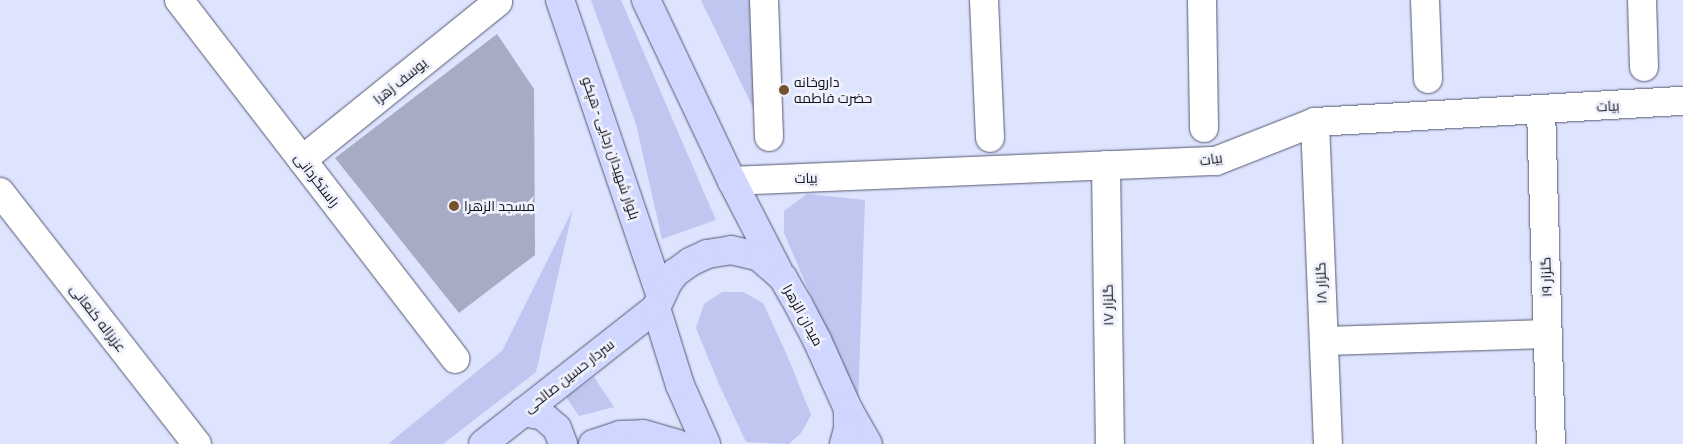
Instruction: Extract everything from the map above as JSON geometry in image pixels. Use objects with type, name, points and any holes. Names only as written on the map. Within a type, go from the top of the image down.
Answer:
[{"type":"main road","name":"بلوار شهیدان رجایی - هپکو","points":[[560,0],[659,302]]},
{"type":"main road","points":[[646,0],[732,181],[783,278]]},
{"type":"main road","name":"میدان الزهرا","points":[[659,302],[675,273],[690,262],[707,254],[731,250],[758,256],[783,278],[817,340],[848,409],[848,429],[844,444]]},
{"type":"main road","name":"سردار حسین صالحی","points":[[483,444],[659,302]]},
{"type":"main road","points":[[659,302],[680,385],[706,444]]},
{"type":"main road","points":[[848,409],[868,444]]},
{"type":"main road","points":[[523,412],[544,416],[557,428],[563,444]]},
{"type":"main road","points":[[593,444],[620,435],[643,434],[678,444]]},
{"type":"street","name":"راستگردانی","points":[[179,0],[455,359]]},
{"type":"street","points":[[764,0],[768,137]]},
{"type":"street","points":[[984,0],[990,138]]},
{"type":"street","points":[[1202,0],[1204,128]]},
{"type":"street","points":[[1425,0],[1428,78]]},
{"type":"street","points":[[1642,0],[1644,66]]},
{"type":"street","name":"یوسف زهرا","points":[[302,160],[498,2]]},
{"type":"street","name":"بیات","points":[[732,181],[1216,160],[1314,122],[1683,101]]},
{"type":"street","name":"گلزار ۱۹","points":[[1541,109],[1551,444]]},
{"type":"street","name":"گلزار ۱۸","points":[[1314,122],[1328,444]]},
{"type":"street","name":"گلزار ۱۷","points":[[1106,165],[1110,444]]},
{"type":"street","name":"عزیزاله کنعانی","points":[[0,192],[197,444]]},
{"type":"street","points":[[1324,341],[1548,334]]},
{"type":"shaded area","points":[[591,0],[621,0],[716,220],[662,239],[636,124]]},
{"type":"shaded area","points":[[701,0],[751,0],[756,114]]},
{"type":"shaded area","points":[[807,194],[865,200],[858,405],[784,233],[784,211]]},
{"type":"shaded area","points":[[573,209],[536,372],[443,444],[388,444],[502,351]]},
{"type":"shaded area","points":[[722,292],[743,292],[763,303],[787,355],[811,415],[801,433],[789,444],[746,442],[718,382],[696,328],[704,304]]},
{"type":"shaded area","points":[[594,377],[614,407],[579,416],[566,397]]},
{"type":"building","name":"مسجد الزهرا","points":[[497,34],[534,89],[535,255],[459,313],[335,158]]},
{"type":"place","name":"داروخانه حضرت فاطمه","points":[[784,90]]},
{"type":"place","name":"مسجد الزهرا","points":[[454,206]]}]
